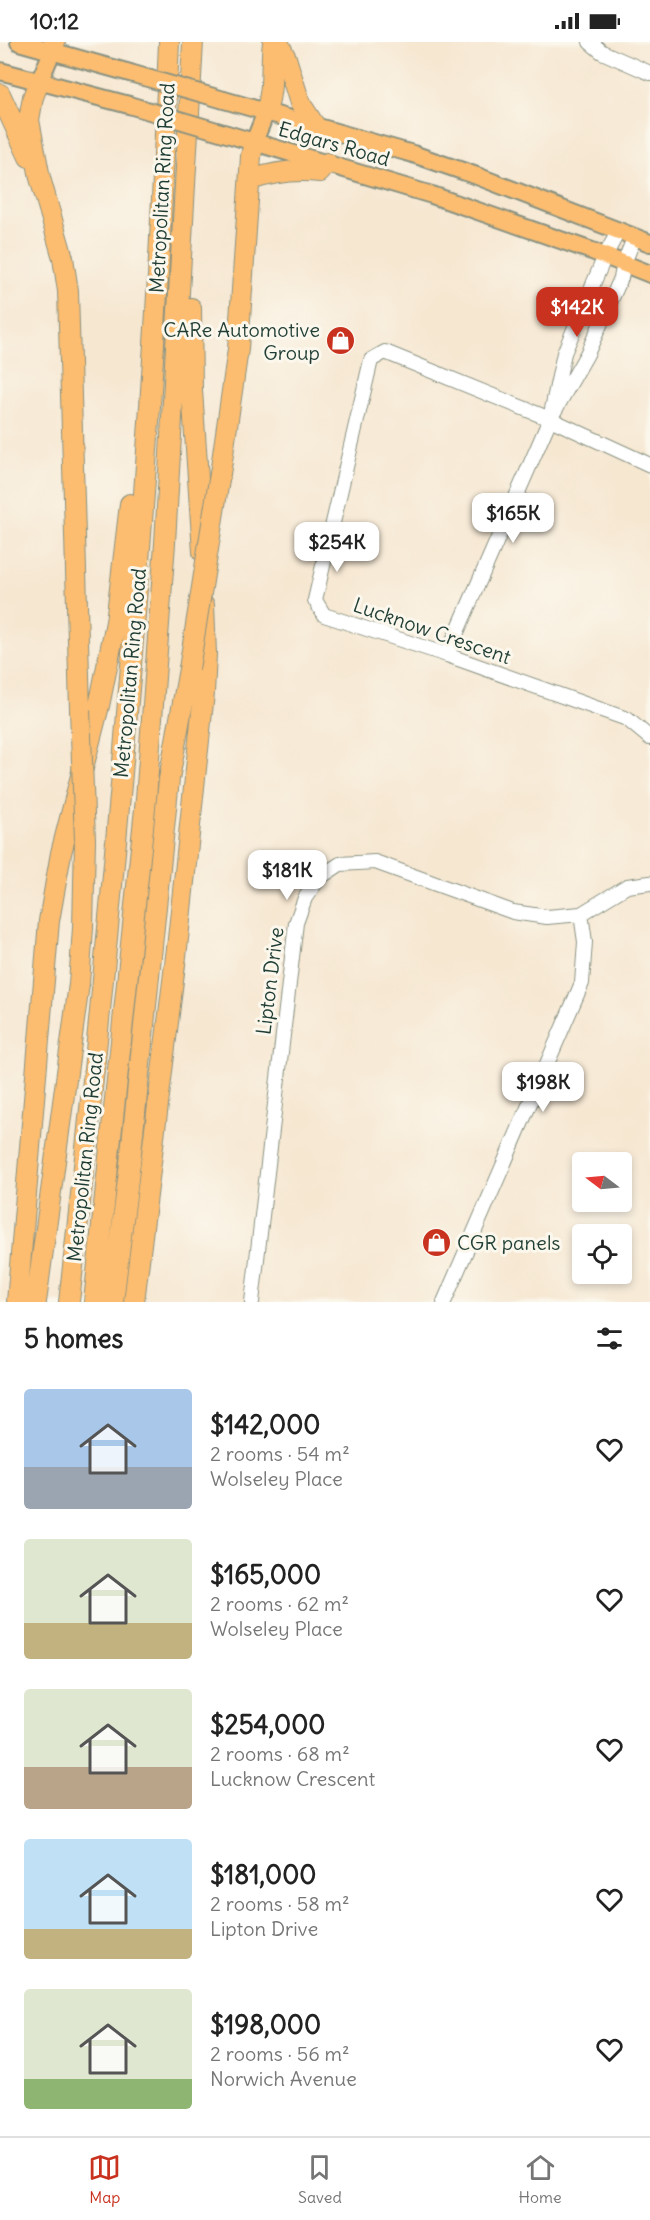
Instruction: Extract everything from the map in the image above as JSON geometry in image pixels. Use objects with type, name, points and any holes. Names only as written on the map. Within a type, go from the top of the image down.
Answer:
[{"type":"highway","name":"Metropolitan Ring Road","points":[[69,1302],[88,1137],[120,794],[155,327],[170,42]]},
{"type":"highway","name":"Metropolitan Ring Road","points":[[94,1302],[146,799],[165,531],[193,42]]},
{"type":"highway","points":[[266,112],[272,88],[273,42]]},
{"type":"highway","points":[[278,42],[286,58],[300,103],[315,126]]},
{"type":"highway","points":[[36,1302],[79,984],[85,840],[68,291],[63,258],[40,178],[29,120],[39,82]]},
{"type":"highway","points":[[0,94],[40,178]]},
{"type":"highway","points":[[113,1302],[130,1163],[169,779],[189,669],[238,350],[251,154],[254,142]]},
{"type":"highway","points":[[250,180],[294,170],[321,172],[327,163]]},
{"type":"highway","points":[[134,1302],[177,948],[204,693],[206,654],[202,525],[191,355],[191,293],[184,189]]},
{"type":"highway","points":[[17,1302],[49,921],[61,853],[99,706],[116,622],[134,470],[155,327]]},
{"type":"highway","points":[[124,1302],[173,847],[189,669]]},
{"type":"highway","points":[[46,1302],[52,1195]]},
{"type":"main road","name":"Edgars Road","points":[[19,42],[54,47],[130,74],[412,154],[643,239]]},
{"type":"main road","points":[[39,82],[54,47]]},
{"type":"main road","name":"Edgars Road","points":[[0,70],[129,105],[432,195],[650,274]]},
{"type":"main road","points":[[254,142],[266,112]]},
{"type":"street","points":[[590,42],[602,52],[650,73]]},
{"type":"street","points":[[550,419],[564,353],[605,256],[619,230]]},
{"type":"street","points":[[447,656],[550,419],[586,354],[621,278],[624,263],[643,239]]},
{"type":"street","name":"Lucknow Crescent","points":[[550,419],[385,352],[371,360],[315,600],[324,615],[627,719],[650,738]]},
{"type":"street","points":[[550,419],[650,465]]},
{"type":"street","name":"Lipton Drive","points":[[252,1302],[296,923],[305,898],[319,878],[340,864],[375,862],[513,912],[547,917],[581,914],[627,886],[650,883]]},
{"type":"street","points":[[444,1302],[582,983],[585,942],[581,914]]},
{"type":"place","name":"CARe Automotive Group","points":[[341,341]]},
{"type":"place","name":"CGR panels","points":[[436,1243]]}]
